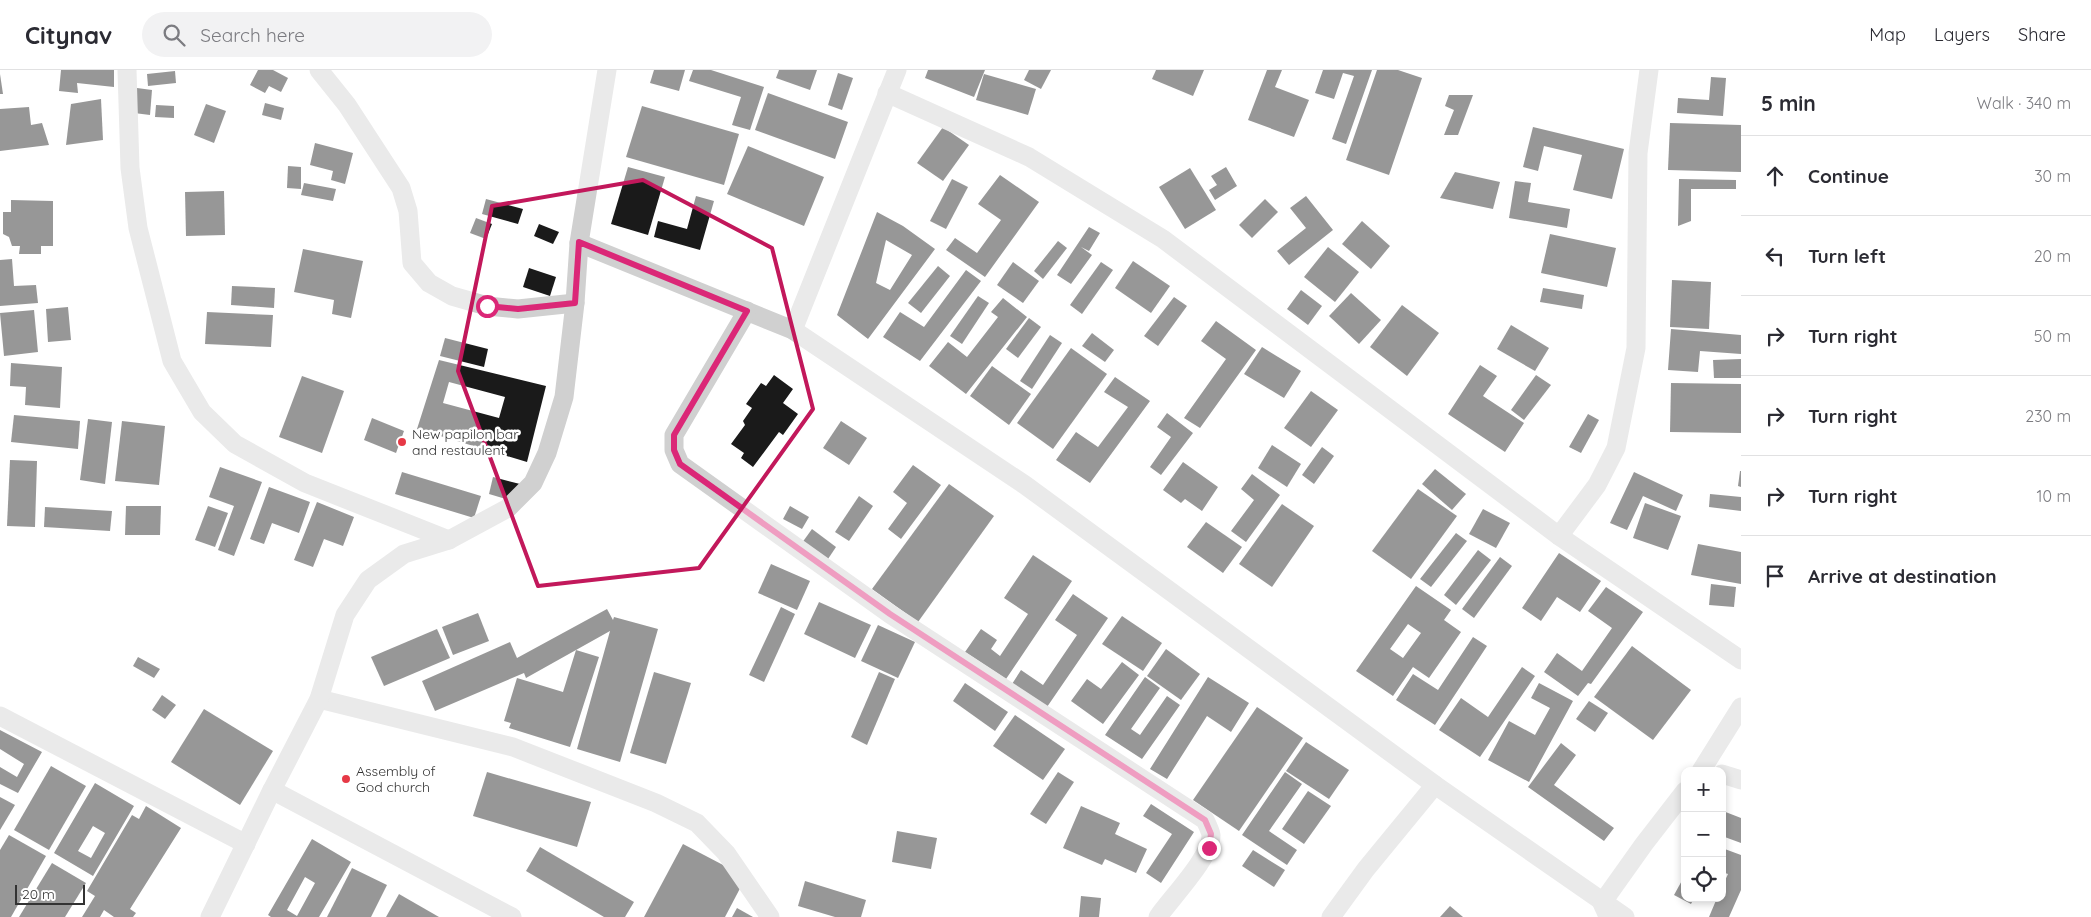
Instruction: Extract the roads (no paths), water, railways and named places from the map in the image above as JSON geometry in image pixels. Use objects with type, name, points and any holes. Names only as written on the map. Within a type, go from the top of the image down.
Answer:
[{"type":"street","points":[[127,70],[130,168],[138,228],[172,361],[202,412],[235,444],[305,483],[449,540]]},
{"type":"street","points":[[319,70],[347,105],[401,188],[408,211],[412,263],[428,283],[452,296],[487,306],[518,309],[575,303]]},
{"type":"street","points":[[210,917],[319,699],[345,615],[368,580],[404,554],[449,540],[508,508],[533,483],[547,454],[564,397],[575,303],[579,242],[607,70]]},
{"type":"street","points":[[793,330],[897,70]]},
{"type":"street","points":[[1559,536],[1596,485],[1616,448],[1636,348],[1638,154],[1649,70]]},
{"type":"street","points":[[887,92],[1029,157],[1163,239],[1559,536],[1741,660]]},
{"type":"street","points":[[579,242],[793,330],[1025,486],[1606,910],[1624,917]]},
{"type":"street","points":[[747,311],[674,435],[674,450],[680,464],[890,614],[1205,820],[1211,834],[1209,848],[1201,862],[1158,917]]},
{"type":"street","points":[[319,699],[513,747],[656,803],[697,823],[720,847],[770,917]]},
{"type":"street","points":[[1707,767],[1741,707]]},
{"type":"street","points":[[0,716],[246,844]]},
{"type":"street","points":[[1726,775],[1741,780]]},
{"type":"street","points":[[1331,917],[1366,869],[1435,785]]},
{"type":"street","points":[[272,790],[512,917]]},
{"type":"street","points":[[1606,910],[1644,844],[1681,796]]},
{"type":"place","name":"New papilon bar and restaulent","points":[[402,442]]},
{"type":"place","name":"Assembly of God church","points":[[346,779]]}]
